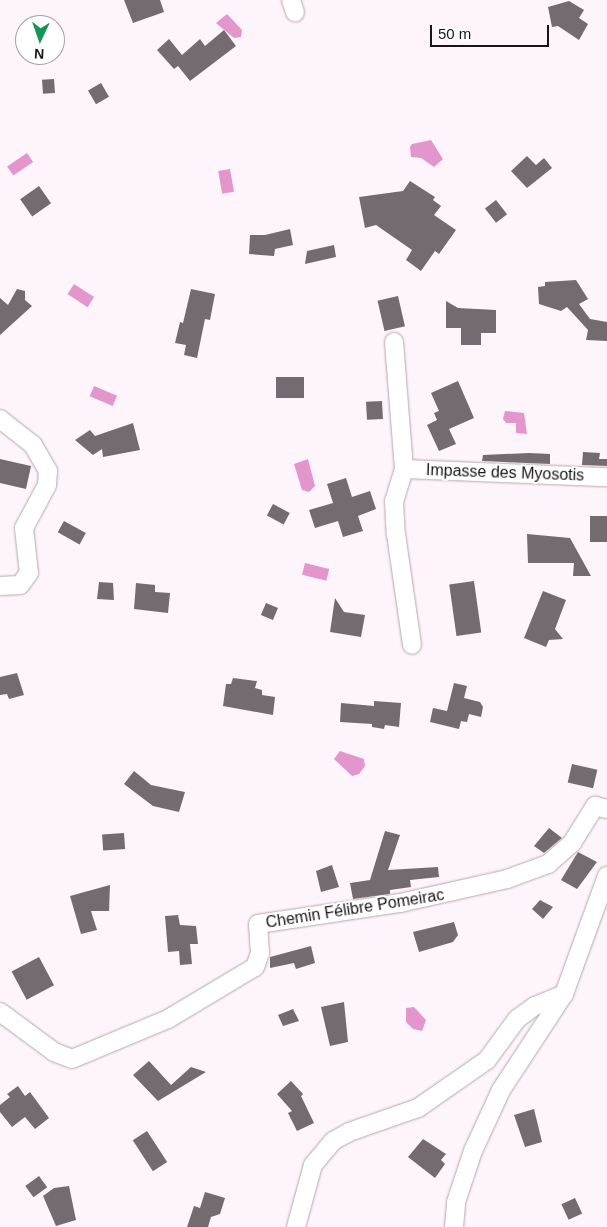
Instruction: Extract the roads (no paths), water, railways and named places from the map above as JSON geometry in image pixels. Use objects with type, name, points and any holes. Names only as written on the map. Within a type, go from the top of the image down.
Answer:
[{"type":"street","name":"Impasse des Myosotis","points":[[394,342],[404,469],[394,501],[396,534],[412,645]]},
{"type":"street","points":[[0,419],[33,445],[48,471],[47,485],[24,528],[29,573],[20,585],[0,586]]},
{"type":"street","name":"Impasse des Myosotis","points":[[404,469],[607,477]]},
{"type":"street","name":"Chemin Félibre Pomeirac","points":[[0,1012],[54,1052],[72,1059],[168,1019],[255,967],[260,954],[258,924],[400,903],[507,879],[548,864],[572,843],[595,806],[607,809]]},
{"type":"street","points":[[454,1227],[456,1202],[473,1151],[501,1090],[564,994],[607,876]]},
{"type":"street","points":[[296,1227],[313,1165],[320,1153],[333,1141],[349,1132],[418,1108],[486,1060],[517,1019],[535,1006],[564,994]]}]
